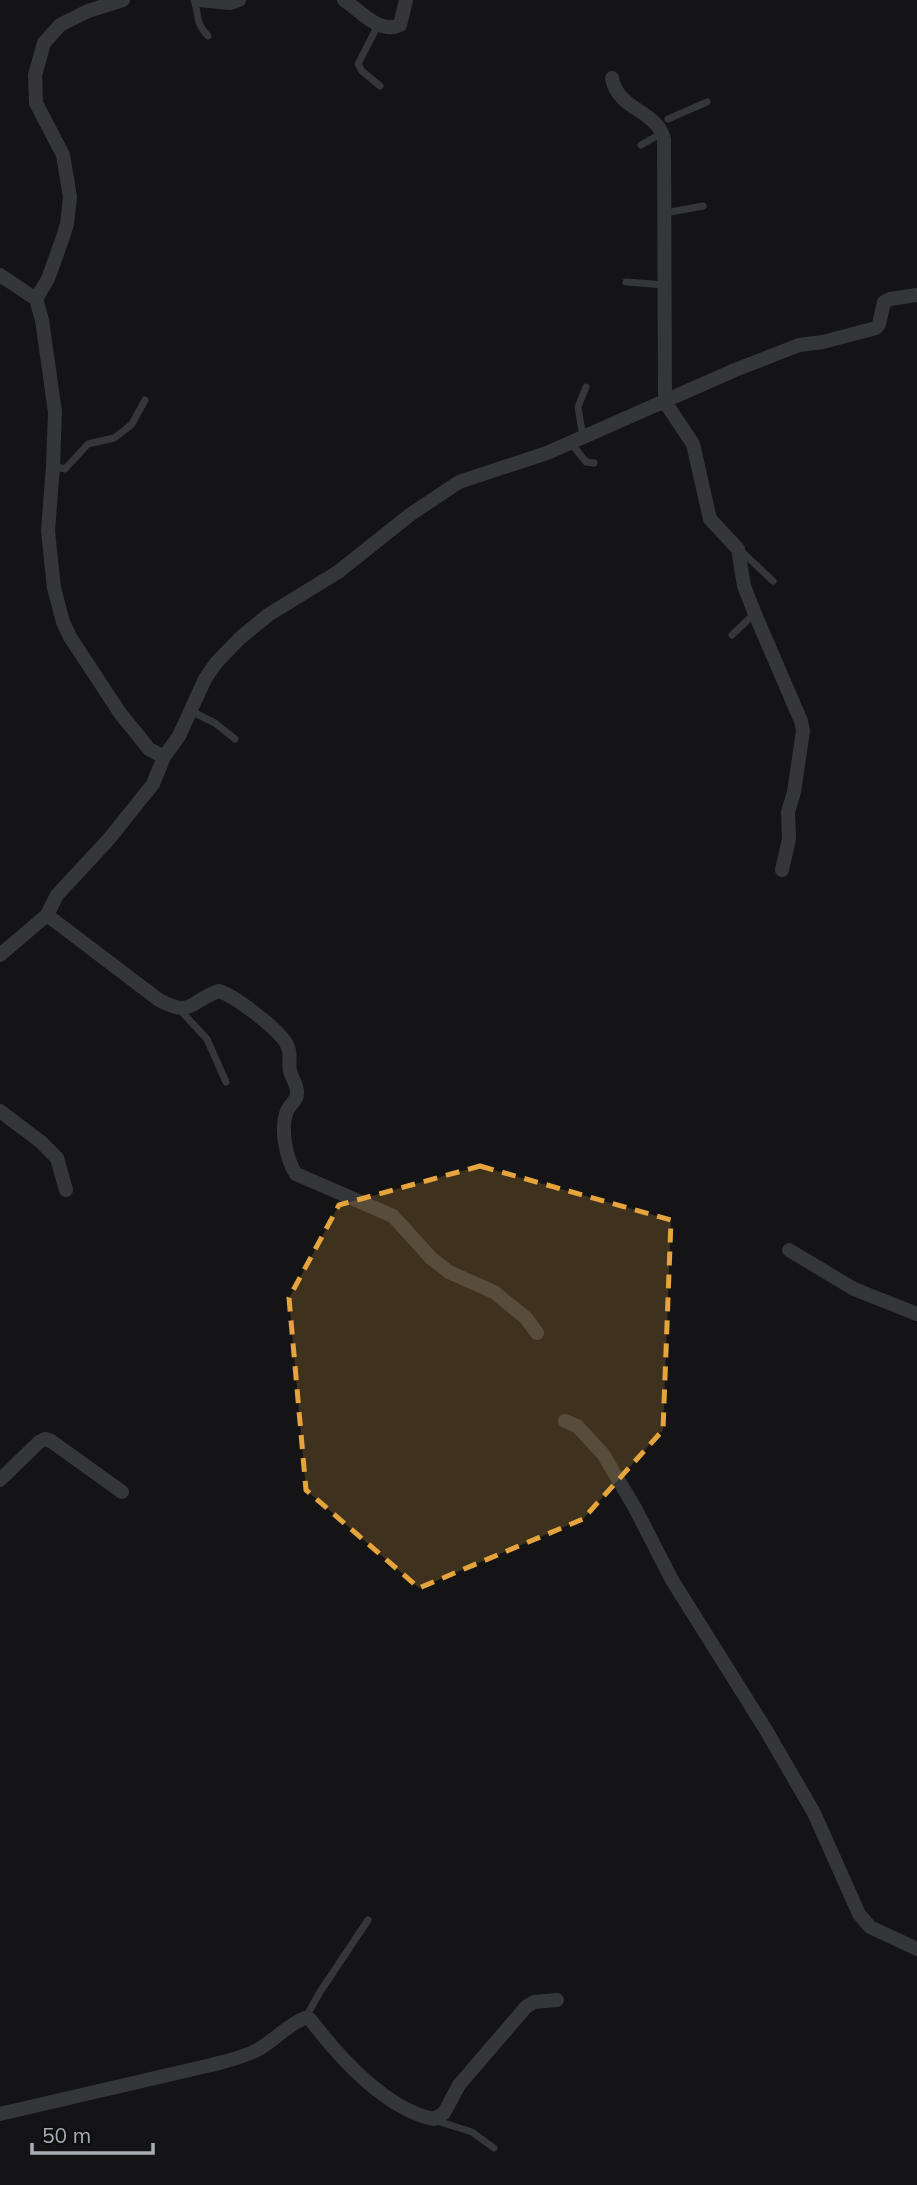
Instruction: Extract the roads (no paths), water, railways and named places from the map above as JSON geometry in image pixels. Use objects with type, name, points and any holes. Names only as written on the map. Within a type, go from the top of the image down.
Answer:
[{"type":"street","points":[[36,299],[45,286],[57,255],[67,224],[71,197],[63,155],[36,103],[35,75],[44,43],[60,25],[88,11],[123,0]]},
{"type":"street","points":[[196,0],[239,0]]},
{"type":"street","points":[[344,0],[378,24],[388,27],[400,25],[406,0]]},
{"type":"street","points":[[612,78],[617,95],[663,124],[665,402],[693,444],[710,519],[738,549],[744,586],[799,712],[803,731],[794,792],[788,812],[789,839],[782,870]]},
{"type":"street","points":[[0,275],[36,299],[42,320],[55,412],[48,531],[54,588],[63,622],[69,637],[120,713],[149,748],[164,757]]},
{"type":"street","points":[[0,955],[47,915],[57,895],[105,844],[153,784],[164,757],[178,736],[211,671],[239,639],[268,615],[357,559],[411,514],[459,482],[547,453],[734,370],[799,345],[823,342],[876,328],[884,302],[917,295]]},
{"type":"street","points":[[47,915],[159,1000],[186,1009],[219,991],[228,994],[258,1016],[289,1048],[289,1066],[298,1089],[297,1097],[286,1112],[284,1126],[289,1160],[296,1174],[393,1216],[431,1258],[449,1272],[494,1292],[526,1318],[537,1333]]},
{"type":"street","points":[[0,1111],[41,1142],[57,1158],[66,1190]]},
{"type":"street","points":[[789,1251],[853,1289],[917,1314]]},
{"type":"street","points":[[565,1421],[577,1426],[603,1454],[635,1508],[672,1580],[814,1812],[859,1914],[870,1927],[917,1949]]},
{"type":"street","points":[[0,1480],[45,1439],[122,1493]]},
{"type":"street","points":[[0,2114],[243,2056],[258,2050],[305,2018],[310,2019],[333,2051],[355,2072],[422,2117],[440,2118],[459,2085],[526,2007],[534,2002],[557,2000]]},
{"type":"lane","points":[[196,0],[198,24],[208,36]]},
{"type":"lane","points":[[378,24],[358,64],[362,71],[380,86]]},
{"type":"lane","points":[[641,145],[663,124],[707,102]]},
{"type":"lane","points":[[665,213],[704,206]]},
{"type":"lane","points":[[626,282],[666,285]]},
{"type":"lane","points":[[586,387],[578,407],[577,439],[586,462],[594,463]]},
{"type":"lane","points":[[53,466],[65,468],[88,444],[114,438],[132,424],[145,400]]},
{"type":"lane","points":[[738,549],[773,581]]},
{"type":"lane","points":[[733,635],[755,614]]},
{"type":"lane","points":[[190,710],[215,723],[235,739]]},
{"type":"lane","points":[[180,1009],[207,1040],[226,1082]]},
{"type":"lane","points":[[305,2018],[368,1920]]},
{"type":"lane","points":[[433,2119],[472,2132],[494,2148]]}]
